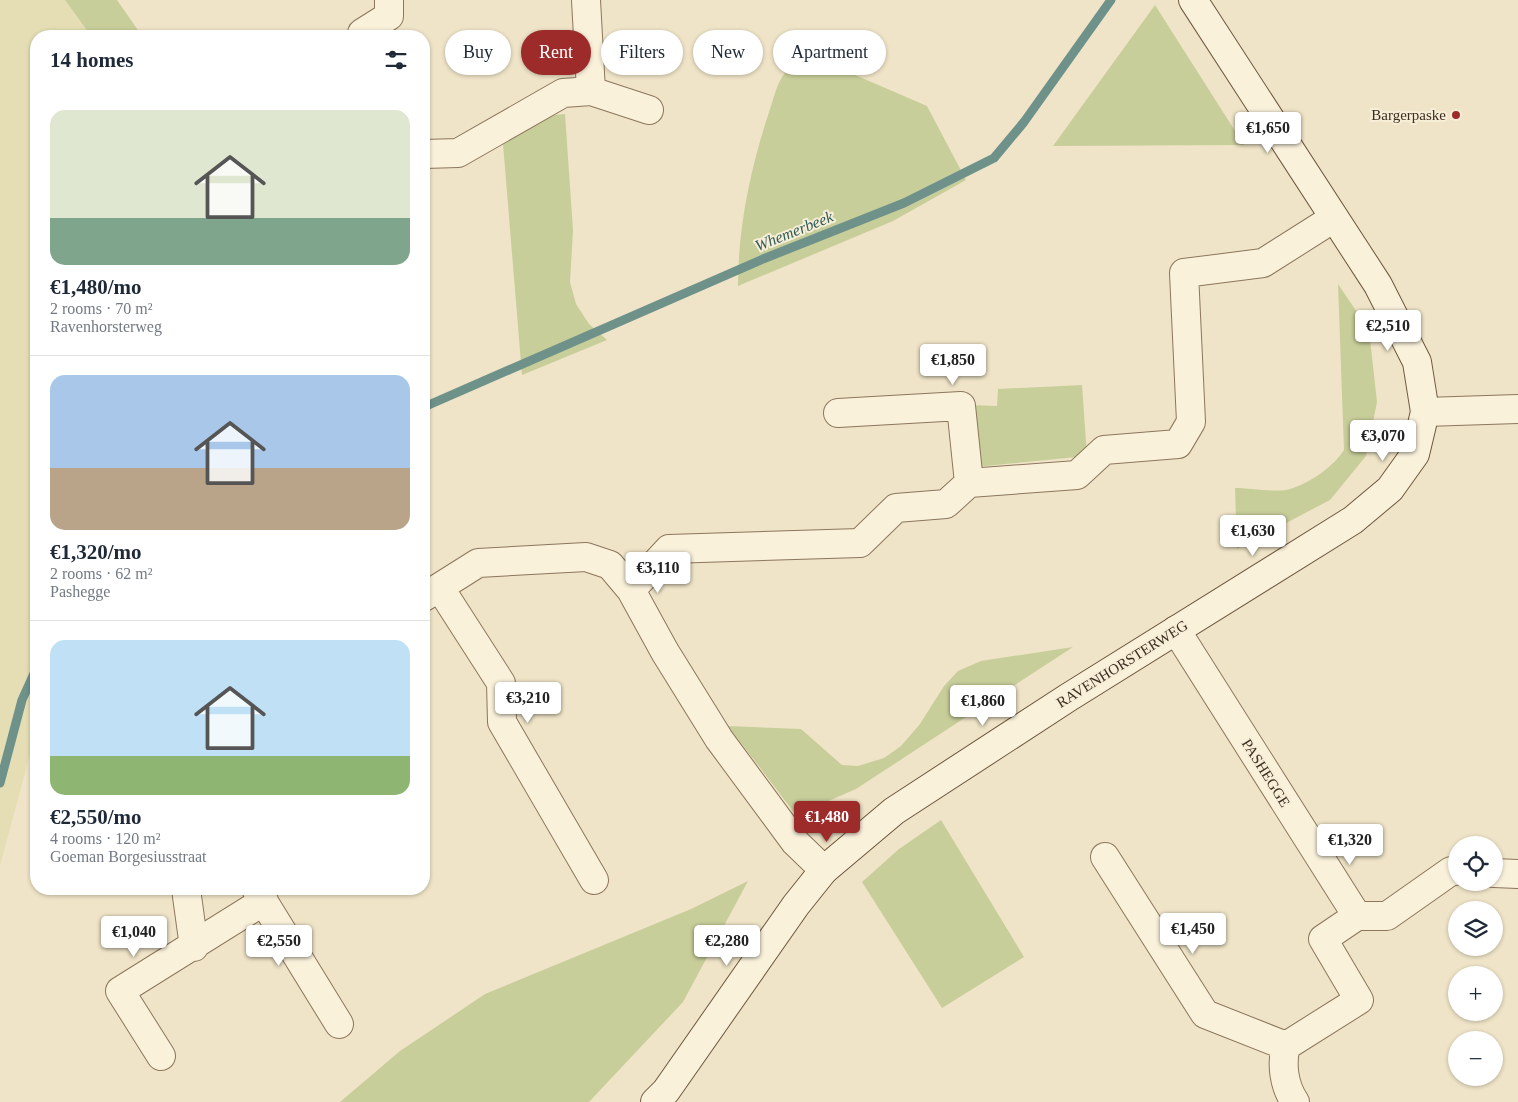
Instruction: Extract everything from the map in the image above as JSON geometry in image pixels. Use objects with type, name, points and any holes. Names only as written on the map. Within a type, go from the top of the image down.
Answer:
[{"type":"street","points":[[367,30],[389,16],[389,0]]},
{"type":"street","points":[[586,0],[590,91]]},
{"type":"street","points":[[1193,0],[1378,286],[1417,362],[1425,412],[1518,410]]},
{"type":"street","points":[[430,154],[458,153],[563,93],[590,91],[649,110]]},
{"type":"street","points":[[631,590],[669,549],[860,543],[896,508],[946,504],[969,483],[1077,475],[1104,450],[1178,444],[1191,422],[1184,273],[1262,264],[1334,218]]},
{"type":"street","points":[[838,413],[961,406],[969,483]]},
{"type":"street","name":"RAVENHORSTERWEG","points":[[655,1102],[666,1091],[796,905],[824,870],[894,811],[1176,630],[1353,520],[1390,488],[1414,454],[1425,412]]},
{"type":"street","points":[[594,880],[502,722],[501,683],[432,592],[478,562],[586,557],[610,564],[631,590],[665,652],[719,739],[795,842],[824,870]]},
{"type":"street","name":"PASHEGGE","points":[[1176,630],[1356,916]]},
{"type":"street","points":[[1105,856],[1205,1014],[1286,1046]]},
{"type":"street","points":[[1295,1102],[1289,1093],[1282,1060],[1286,1046],[1359,1000],[1323,939],[1356,916],[1387,916],[1448,873]]},
{"type":"street","points":[[1503,873],[1518,874]]},
{"type":"street","points":[[187,895],[194,946]]},
{"type":"street","points":[[161,1056],[120,991],[194,946],[260,895],[339,1024]]},
{"type":"shaded area","points":[[0,0],[65,0],[87,30],[30,30],[30,754],[0,866]]},
{"type":"green space","points":[[65,0],[117,0],[138,30],[87,30]]},
{"type":"green space","points":[[1155,5],[1244,145],[1053,146]]},
{"type":"green space","points":[[784,75],[855,75],[927,106],[966,180],[893,221],[738,286],[740,241],[747,196],[763,131]]},
{"type":"green space","points":[[565,114],[573,230],[570,282],[576,304],[589,324],[607,340],[522,375],[503,144],[554,115]]},
{"type":"green space","points":[[1338,284],[1369,330],[1377,402],[1366,456],[1330,500],[1237,549],[1235,488],[1290,489],[1320,474],[1344,450]]},
{"type":"green space","points":[[1082,385],[1087,456],[976,467],[971,405],[997,406],[998,389]]},
{"type":"green space","points":[[1073,647],[856,789],[796,815],[728,726],[801,729],[842,765],[858,766],[884,758],[901,746],[920,724],[944,686],[958,671],[981,661]]},
{"type":"green space","points":[[941,820],[1024,957],[942,1008],[862,882],[899,849]]},
{"type":"green space","points":[[748,881],[683,1002],[589,1102],[340,1102],[400,1051],[485,994],[691,909]]},
{"type":"waterway","name":"Whemerbeek","points":[[430,404],[763,259],[904,203],[994,158],[1024,122],[1111,0]]},
{"type":"waterway","name":"Whemerbeek","points":[[0,783],[22,700],[30,682]]},
{"type":"place","name":"Bargerpaske","points":[[1456,115]]}]
